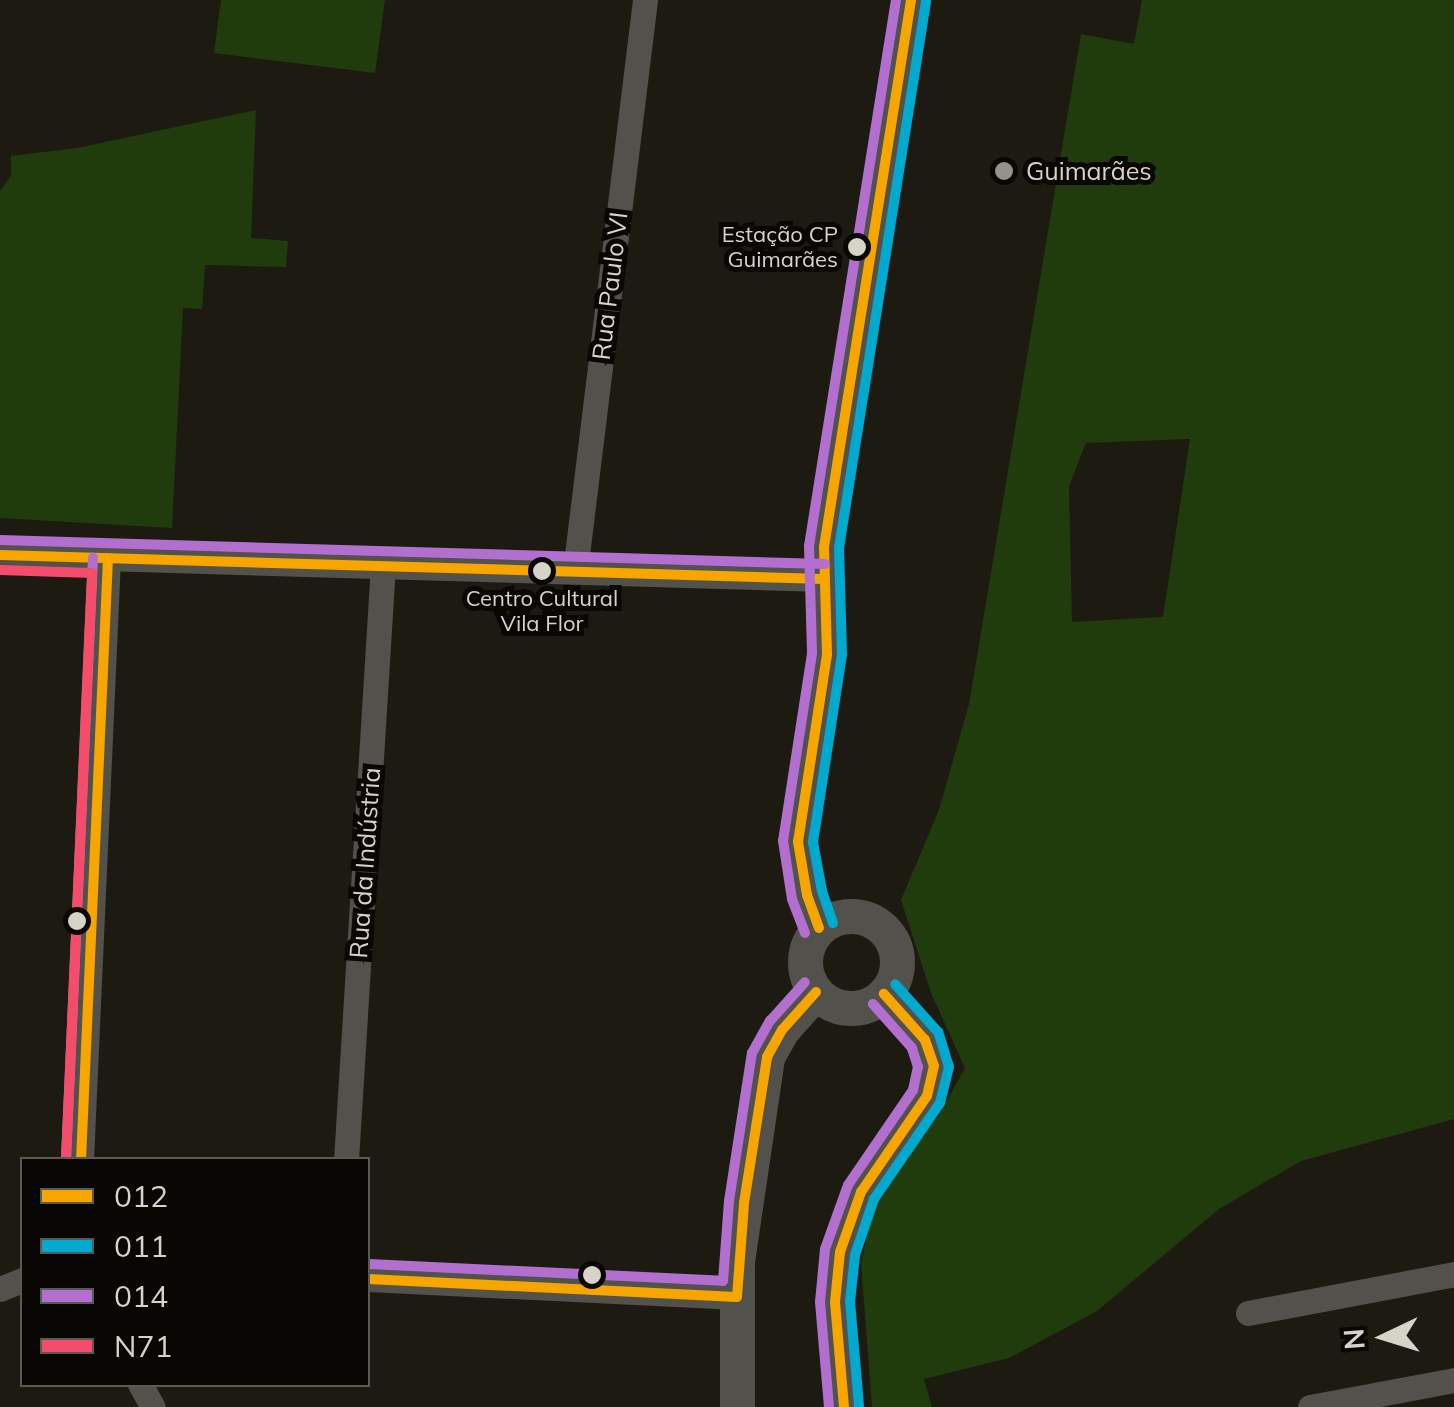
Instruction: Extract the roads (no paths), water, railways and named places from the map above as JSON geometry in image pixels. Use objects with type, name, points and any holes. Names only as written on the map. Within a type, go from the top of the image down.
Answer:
[{"type":"street","name":"Rua Paulo VI","points":[[575,571],[645,0]]},
{"type":"street","points":[[820,928],[808,895],[798,842],[827,654],[824,546],[908,0]]},
{"type":"street","points":[[0,555],[825,578]]},
{"type":"street","points":[[80,1157],[108,560]]},
{"type":"street","name":"Rua da Indústria","points":[[346,1157],[384,566]]},
{"type":"street","points":[[851,916],[882,929],[895,950],[896,968],[884,994],[855,1008],[837,1006],[816,992],[807,976],[805,958],[820,928],[851,916]]},
{"type":"street","points":[[736,1407],[737,1297],[744,1203],[767,1057],[782,1030],[816,992]]},
{"type":"street","points":[[844,1407],[835,1302],[840,1252],[861,1192],[928,1096],[934,1066],[925,1040],[884,994]]},
{"type":"street","points":[[1248,1313],[1454,1274]]},
{"type":"street","points":[[370,1279],[737,1297]]},
{"type":"street","points":[[1310,1407],[1454,1380]]},
{"type":"place","name":"Guimarães","points":[[1004,171]]},
{"type":"place","name":"Estação CP Guimarães","points":[[857,247]]},
{"type":"place","name":"Centro Cultural Vila Flor","points":[[542,571]]}]
